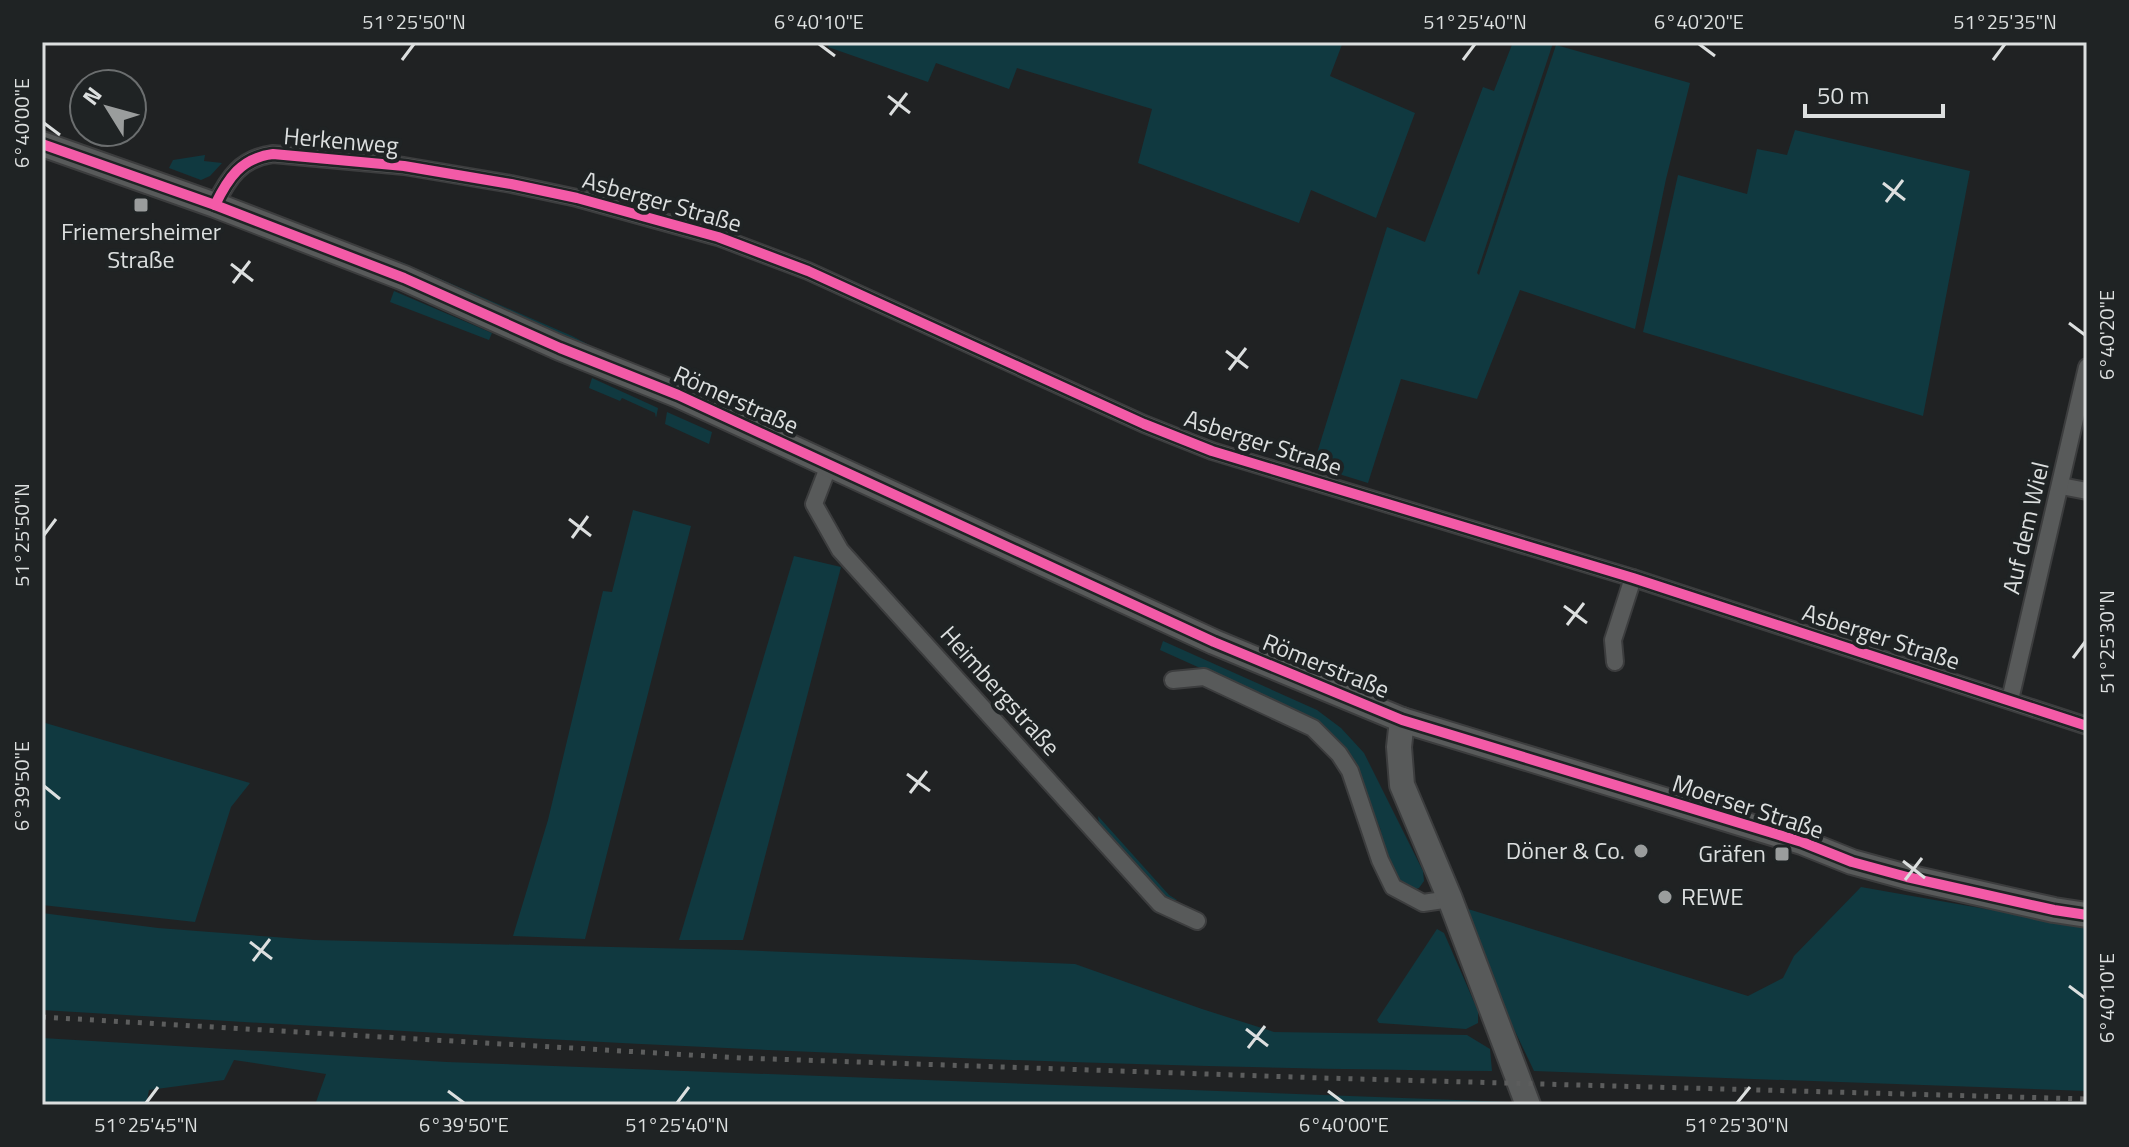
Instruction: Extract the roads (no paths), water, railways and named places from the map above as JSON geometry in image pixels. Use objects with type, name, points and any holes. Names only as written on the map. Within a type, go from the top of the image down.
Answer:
[{"type":"street","name":"Römerstraße","points":[[42,144],[215,205],[404,278],[560,348],[678,395],[1214,642],[1402,720],[1399,747],[1402,785],[1450,899],[1528,1105]]},
{"type":"street","name":"Herkenweg","points":[[215,205],[237,169],[259,156],[273,154],[439,171]]},
{"type":"street","name":"Asberger Straße","points":[[439,171],[577,198],[718,237],[808,271],[1144,424],[1212,451],[1633,578],[2087,726]]},
{"type":"street","name":"Auf dem Wiel","points":[[2010,700],[2087,367]]},
{"type":"street","name":"Heimbergstraße","points":[[829,465],[814,504],[840,550],[1160,904],[1197,921]]},
{"type":"street","points":[[2061,486],[2087,491]]},
{"type":"street","points":[[1615,662],[1613,640],[1633,578]]},
{"type":"street","points":[[1173,680],[1204,677],[1313,728],[1339,754],[1350,771],[1380,860],[1393,887],[1423,903],[1450,899]]},
{"type":"street","name":"Moerser Straße","points":[[1402,720],[1802,842],[1859,864],[2087,915]]},
{"type":"railway","points":[[42,1017],[742,1058],[2087,1099]]},
{"type":"place","name":"Friemersheimer Straße","points":[[141,205]]},
{"type":"place","name":"Döner & Co.","points":[[1641,851]]},
{"type":"place","name":"Gräfen","points":[[1782,854]]},
{"type":"place","name":"REWE","points":[[1665,897]]}]
